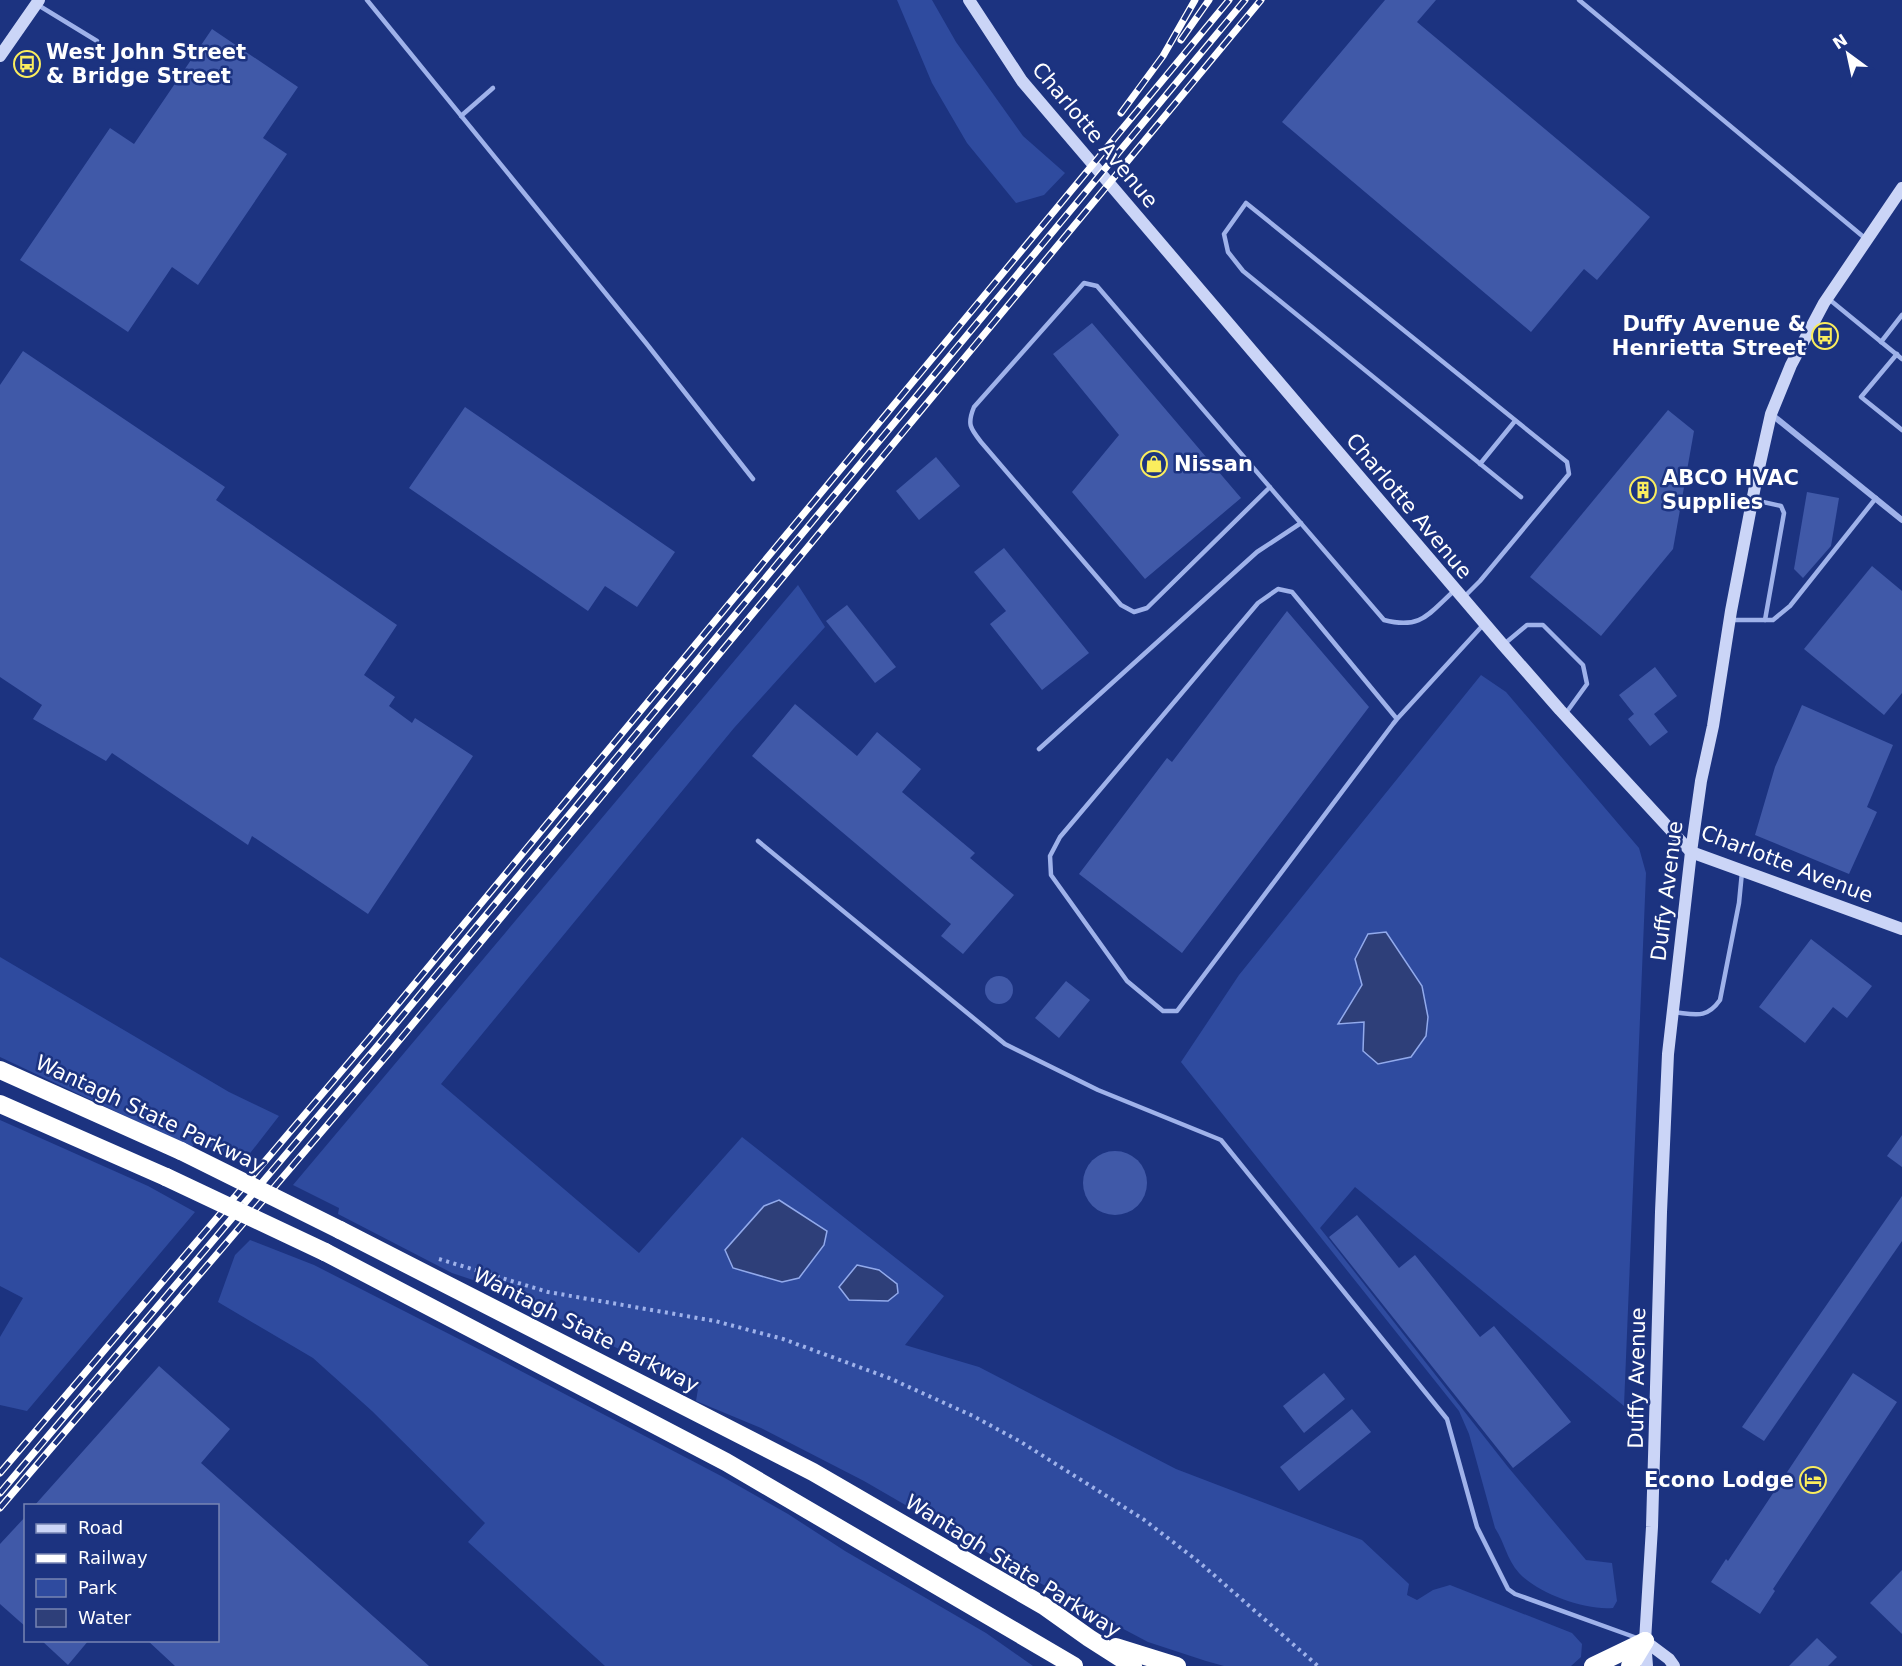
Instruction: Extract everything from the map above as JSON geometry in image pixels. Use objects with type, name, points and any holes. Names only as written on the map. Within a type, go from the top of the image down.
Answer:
[{"type":"highway","name":"Wantagh State Parkway","points":[[0,1070],[181,1151],[813,1472],[1044,1606],[1133,1666]]},
{"type":"highway","points":[[0,1104],[166,1177],[325,1252],[726,1462],[1074,1666]]},
{"type":"highway","points":[[1089,1638],[1177,1666]]},
{"type":"highway","points":[[1593,1666],[1645,1641]]},
{"type":"highway","points":[[1630,1666],[1645,1641]]},
{"type":"highway","points":[[1036,1642],[1059,1666]]},
{"type":"street","name":"Charlotte Avenue","points":[[969,0],[1022,81],[1503,645],[1564,715],[1691,852],[1902,929]]},
{"type":"street","points":[[0,57],[37,2]]},
{"type":"street","name":"Duffy Avenue","points":[[1647,1666],[1645,1641],[1652,1527],[1661,1201],[1668,1054],[1701,781],[1713,726],[1752,500],[1771,414],[1791,364],[1827,298],[1902,188]]},
{"type":"street","points":[[1771,414],[1902,520]]},
{"type":"street","points":[[1645,1641],[1669,1659],[1674,1666]]},
{"type":"lane","points":[[367,0],[753,479]]},
{"type":"lane","points":[[1579,0],[1866,239]]},
{"type":"lane","points":[[37,2],[97,41]]},
{"type":"lane","points":[[461,116],[493,88]]},
{"type":"lane","points":[[1270,487],[1147,608],[1134,612],[1121,604],[981,442],[971,428],[969,418],[974,407],[1084,283],[1097,286],[1301,523],[1384,620],[1399,624],[1420,622],[1480,580],[1569,474],[1567,462],[1246,203],[1224,234],[1228,252],[1244,271],[1521,497]]},
{"type":"lane","points":[[1827,298],[1902,359]]},
{"type":"lane","points":[[1881,342],[1902,315]]},
{"type":"lane","points":[[1896,354],[1862,397],[1902,430]]},
{"type":"lane","points":[[1480,464],[1515,421]]},
{"type":"lane","points":[[1730,620],[1773,620],[1790,606],[1876,498]]},
{"type":"lane","points":[[1752,500],[1781,506],[1784,513],[1765,620]]},
{"type":"lane","points":[[1039,749],[1257,552],[1301,523]]},
{"type":"lane","points":[[1397,719],[1292,592],[1278,589],[1258,603],[1060,837],[1050,856],[1051,875],[1127,981],[1163,1011],[1177,1011],[1397,719],[1485,624]]},
{"type":"lane","points":[[1503,645],[1527,625],[1543,625],[1582,665],[1587,684],[1564,715]]},
{"type":"lane","points":[[758,841],[1005,1044],[1098,1090],[1221,1140],[1447,1419],[1477,1527],[1508,1589],[1515,1594],[1645,1641]]},
{"type":"lane","points":[[1673,1012],[1706,1014],[1713,1010],[1720,1000],[1739,903],[1742,870]]},
{"type":"path","points":[[433,1257],[548,1292],[715,1321],[783,1339],[889,1378],[973,1416],[1021,1442],[1143,1519],[1199,1562],[1318,1666]]},
{"type":"green space","points":[[897,0],[932,0],[956,42],[1023,136],[1065,173],[1044,195],[1016,203],[967,143],[932,83]]},
{"type":"green space","points":[[798,585],[825,627],[734,728],[441,1084],[639,1253],[742,1137],[944,1296],[905,1345],[979,1367],[1176,1469],[1362,1540],[1409,1584],[1407,1595],[1417,1600],[1433,1590],[1450,1585],[1572,1633],[1582,1644],[1581,1657],[1571,1666],[1224,1666],[1148,1642],[1078,1605],[864,1481],[761,1428],[696,1401],[698,1389],[500,1289],[452,1273],[338,1214],[339,1208],[293,1185]]},
{"type":"green space","points":[[1481,675],[1506,692],[1639,848],[1646,873],[1624,1406],[1355,1187],[1320,1228],[1508,1467],[1586,1560],[1612,1563],[1617,1601],[1613,1608],[1576,1604],[1537,1587],[1519,1573],[1511,1562],[1495,1528],[1469,1434],[1459,1411],[1181,1062],[1239,975]]},
{"type":"green space","points":[[0,957],[229,1092],[279,1116],[244,1161],[198,1142],[191,1147],[0,1057]]},
{"type":"green space","points":[[0,1120],[148,1186],[195,1212],[27,1411],[0,1405],[0,1337],[23,1298],[0,1286]]},
{"type":"green space","points":[[250,1240],[314,1265],[723,1477],[986,1633],[1033,1666],[605,1666],[468,1542],[485,1523],[372,1411],[313,1358],[218,1302],[235,1255]]},
{"type":"water","points":[[1386,932],[1422,986],[1428,1017],[1426,1036],[1411,1057],[1378,1064],[1363,1051],[1364,1022],[1338,1024],[1362,985],[1355,959],[1368,934]]},
{"type":"water","points":[[779,1200],[827,1231],[824,1245],[799,1278],[782,1282],[733,1268],[725,1250],[764,1206]]},
{"type":"water","points":[[857,1265],[879,1270],[897,1284],[898,1293],[888,1301],[849,1300],[839,1287]]},
{"type":"building","points":[[1385,0],[1436,0],[1417,22],[1650,217],[1597,280],[1584,269],[1531,332],[1282,122]]},
{"type":"building","points":[[212,29],[298,87],[263,138],[287,154],[198,285],[172,267],[128,332],[20,260],[110,128],[134,144]]},
{"type":"building","name":"Nissan","points":[[1092,323],[1241,498],[1145,579],[1072,492],[1119,435],[1053,354]]},
{"type":"building","points":[[23,351],[225,487],[216,500],[397,625],[364,675],[395,697],[389,706],[412,723],[415,718],[473,756],[368,914],[252,836],[248,845],[112,753],[106,761],[33,719],[42,705],[0,677],[0,385]]},
{"type":"building","points":[[465,407],[675,552],[637,607],[605,586],[588,611],[409,488]]},
{"type":"building","name":"ABCO HVAC Supplies","points":[[1668,410],[1694,431],[1673,549],[1601,636],[1530,577]]},
{"type":"building","points":[[936,457],[960,486],[919,520],[896,491]]},
{"type":"building","points":[[1807,492],[1839,498],[1831,546],[1803,578],[1794,569]]},
{"type":"building","points":[[1004,548],[1089,653],[1042,690],[990,624],[1006,611],[974,572]]},
{"type":"building","points":[[1872,566],[1902,591],[1902,693],[1884,715],[1804,649]]},
{"type":"building","points":[[847,605],[896,667],[875,683],[826,621]]},
{"type":"building","points":[[1287,611],[1369,707],[1182,953],[1079,874],[1167,758],[1172,762]]},
{"type":"building","points":[[1655,667],[1677,696],[1654,714],[1668,732],[1650,746],[1628,719],[1634,714],[1619,695]]},
{"type":"building","points":[[795,704],[857,756],[877,732],[921,769],[902,792],[975,853],[970,858],[1014,895],[963,954],[941,936],[951,924],[752,756]]},
{"type":"building","points":[[1802,705],[1893,745],[1867,807],[1877,812],[1849,874],[1755,835],[1775,767]]},
{"type":"building","points":[[1811,939],[1872,986],[1847,1018],[1833,1007],[1805,1043],[1759,1007]]},
{"type":"building","points":[[999,976],[1009,980],[1013,990],[1009,1000],[999,1004],[989,1000],[985,990],[989,980]]},
{"type":"building","points":[[1066,981],[1090,1000],[1059,1038],[1035,1018]]},
{"type":"building","points":[[1902,1135],[1902,1167],[1887,1156]]},
{"type":"building","points":[[1115,1151],[1133,1157],[1141,1165],[1147,1183],[1141,1201],[1133,1209],[1115,1215],[1097,1209],[1089,1201],[1083,1183],[1089,1165],[1097,1157]]},
{"type":"building","points":[[1902,1196],[1902,1241],[1764,1441],[1742,1427]]},
{"type":"building","points":[[1357,1215],[1399,1268],[1415,1255],[1480,1337],[1494,1326],[1571,1422],[1513,1468],[1329,1237]]},
{"type":"building","points":[[159,1366],[230,1429],[201,1463],[429,1666],[175,1666],[149,1642],[219,1642],[219,1504],[36,1504]]},
{"type":"building","points":[[1324,1373],[1345,1399],[1304,1433],[1283,1406]]},
{"type":"building","name":"Econo Lodge","points":[[1853,1373],[1897,1402],[1773,1589],[1775,1591],[1760,1614],[1711,1582],[1726,1559],[1728,1561]]},
{"type":"building","points":[[1352,1409],[1371,1432],[1299,1491],[1280,1467]]},
{"type":"building","points":[[24,1518],[24,1625],[0,1604],[0,1544]]},
{"type":"building","points":[[1902,1570],[1902,1634],[1870,1603]]},
{"type":"building","points":[[1817,1638],[1837,1657],[1828,1666],[1789,1666]]},
{"type":"building","points":[[43,1642],[87,1642],[68,1665]]},
{"type":"railway","points":[[1121,113],[1163,56],[1195,0]]},
{"type":"railway","points":[[1181,40],[1209,0]]},
{"type":"railway","points":[[0,1473],[368,1040],[1229,0]]},
{"type":"railway","points":[[0,1493],[379,1044],[1245,0]]},
{"type":"railway","points":[[0,1508],[388,1054],[1261,0]]},
{"type":"place","name":"West John Street & Bridge Street","points":[[27,64]]},
{"type":"place","name":"Duffy Avenue & Henrietta Street","points":[[1825,336]]},
{"type":"place","name":"Nissan","points":[[1154,464]]},
{"type":"place","name":"ABCO HVAC Supplies","points":[[1643,490]]},
{"type":"place","name":"Econo Lodge","points":[[1813,1480]]}]
